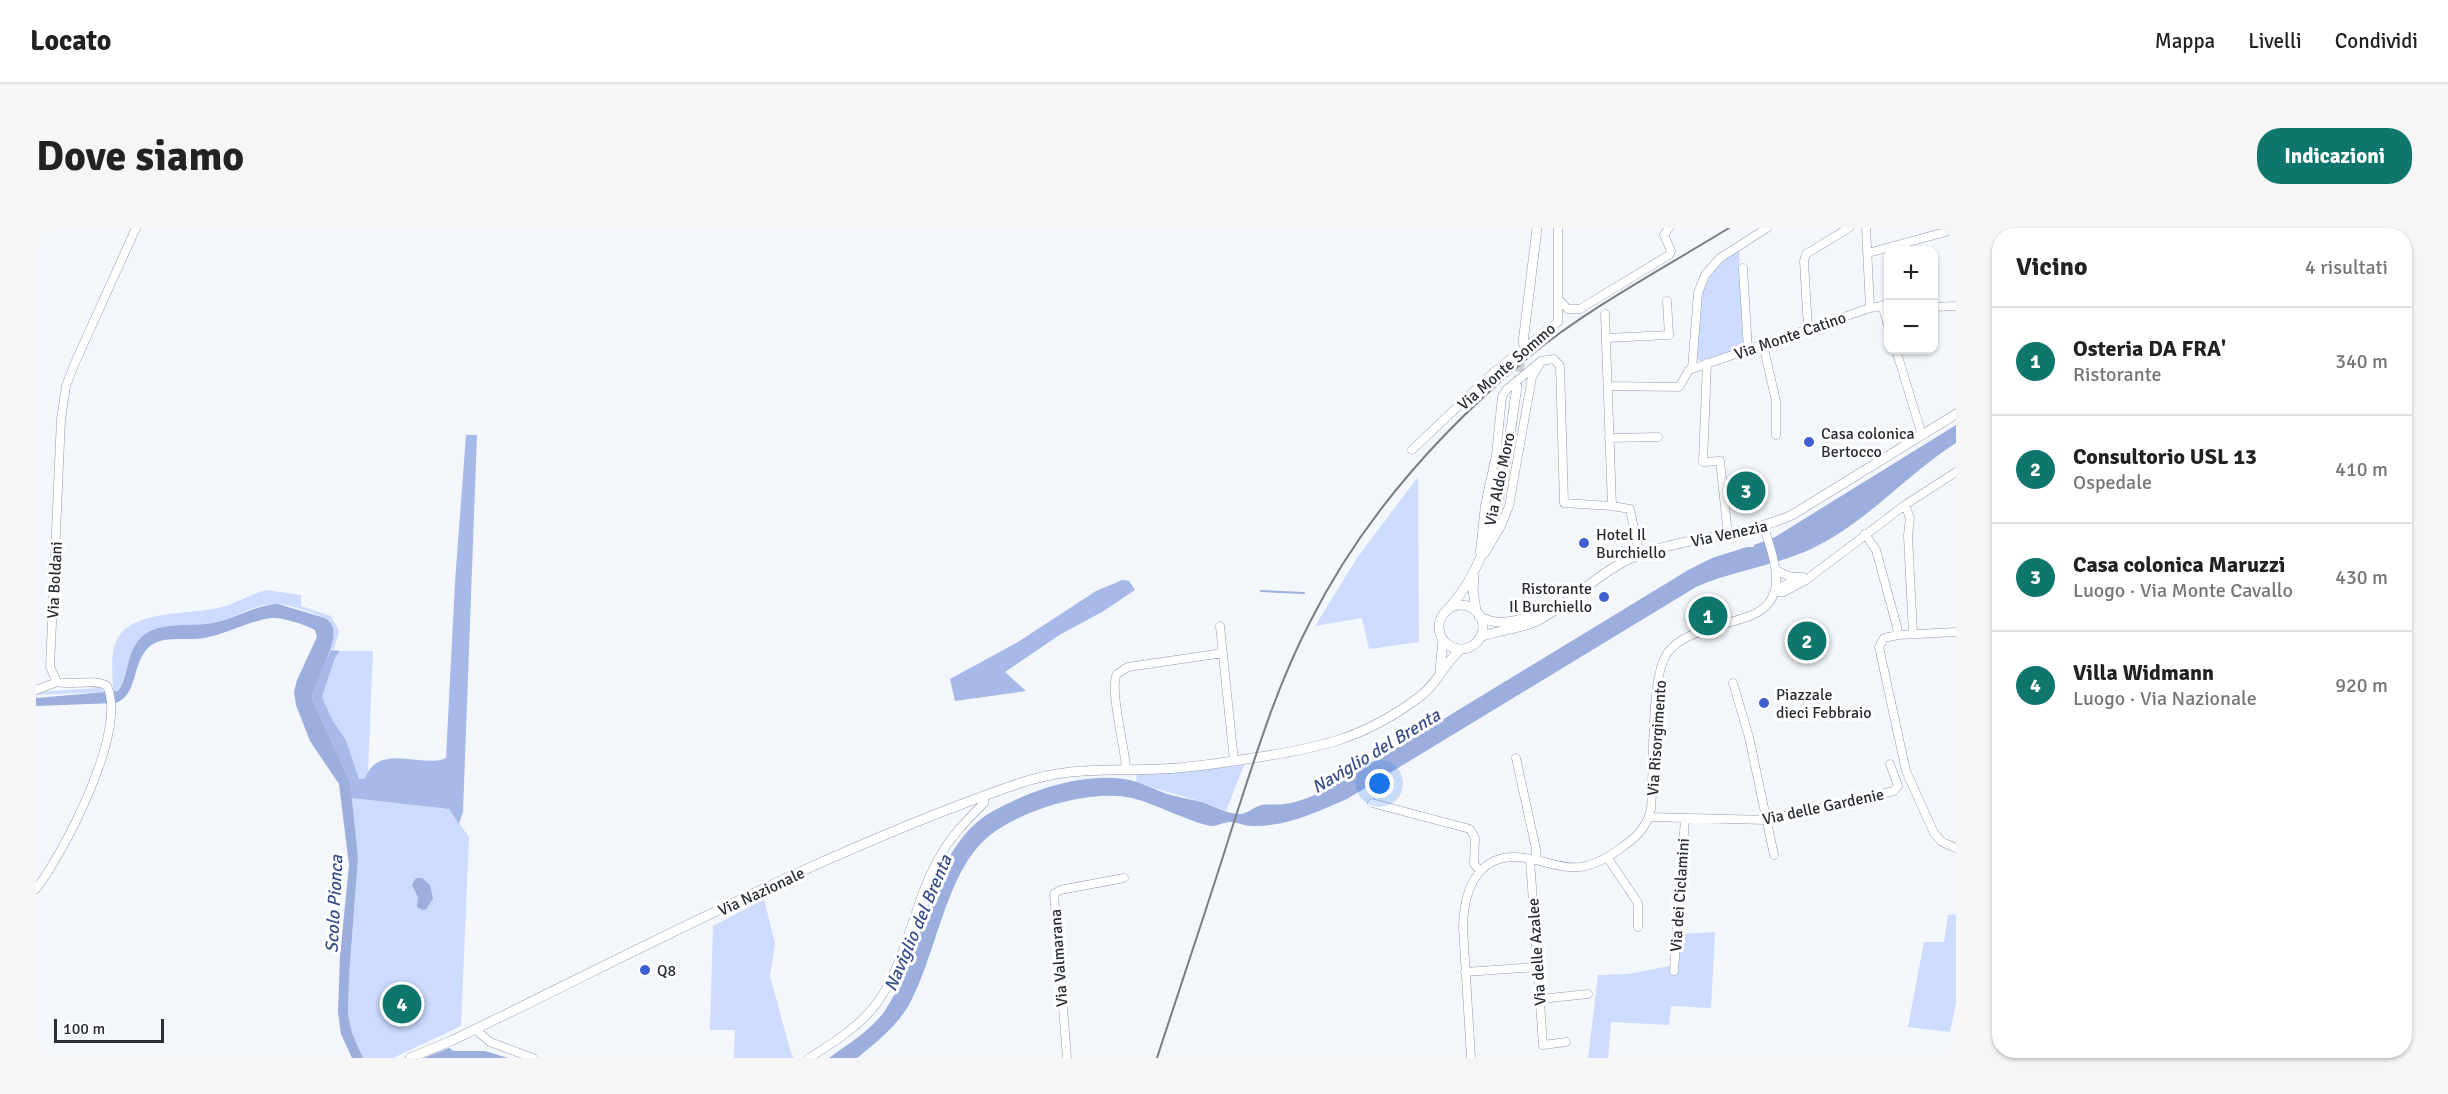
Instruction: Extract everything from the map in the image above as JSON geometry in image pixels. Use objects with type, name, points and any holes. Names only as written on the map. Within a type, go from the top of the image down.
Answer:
[{"type":"main road","points":[[1523,343],[1537,228]]},
{"type":"main road","name":"Via Aldo Moro","points":[[1478,613],[1473,590],[1503,473],[1517,387]]},
{"type":"main road","name":"Via Venezia","points":[[1480,637],[1531,623],[1616,566],[1639,554],[1687,542],[1765,532],[1956,414]]},
{"type":"main road","name":"Via Aldo Moro","points":[[1449,608],[1464,590],[1478,565]]},
{"type":"main road","points":[[1440,672],[1451,657],[1461,649],[1473,645],[1480,637],[1483,626],[1478,613],[1463,605],[1449,608],[1439,622],[1439,631],[1443,640],[1461,649]]},
{"type":"main road","name":"Via Venezia","points":[[1478,613],[1493,622],[1511,622],[1560,605]]},
{"type":"main road","points":[[1440,672],[1443,640]]},
{"type":"main road","name":"Via Nazionale","points":[[410,1058],[475,1029],[804,870],[869,842],[984,798],[1049,775],[1090,769],[1173,768],[1254,758],[1326,745],[1361,732],[1418,698],[1431,687],[1440,672]]},
{"type":"street","name":"Via Boldani","points":[[57,682],[50,667],[63,404],[66,386],[136,228]]},
{"type":"street","name":"Via Monte Sommo","points":[[1412,450],[1495,371],[1558,322],[1558,228]]},
{"type":"street","points":[[1559,300],[1572,310],[1584,308],[1669,255],[1671,251],[1664,236],[1669,228]]},
{"type":"street","points":[[1692,369],[1699,289],[1709,269],[1720,258],[1767,228]]},
{"type":"street","points":[[1808,329],[1804,261],[1806,254],[1849,228]]},
{"type":"street","points":[[1866,228],[1870,308]]},
{"type":"street","points":[[1868,253],[1956,230]]},
{"type":"street","points":[[1743,267],[1748,350]]},
{"type":"street","points":[[1606,338],[1668,335],[1667,302]]},
{"type":"street","name":"Via Monte Catino","points":[[1608,386],[1679,387],[1685,373],[1707,363],[1884,305]]},
{"type":"street","points":[[1938,307],[1956,306]]},
{"type":"street","points":[[1605,314],[1612,506],[1630,509],[1639,554]]},
{"type":"street","points":[[1763,345],[1777,406],[1776,435]]},
{"type":"street","points":[[1897,354],[1922,435]]},
{"type":"street","name":"Via Monte Sommo","points":[[1478,565],[1501,526],[1509,506],[1532,377],[1537,367],[1547,359]]},
{"type":"street","name":"Via Monte Sommo","points":[[1478,565],[1482,526],[1496,455],[1502,397],[1506,390],[1541,361],[1557,360],[1560,366],[1564,503],[1612,506]]},
{"type":"street","points":[[1707,363],[1703,462],[1720,461],[1728,535]]},
{"type":"street","points":[[1609,438],[1658,437]]},
{"type":"street","points":[[1765,532],[1775,568],[1775,590],[1813,573],[1905,505],[1956,472]]},
{"type":"street","points":[[1905,505],[1910,518],[1908,536],[1913,634]]},
{"type":"street","points":[[1865,534],[1876,550],[1898,635]]},
{"type":"street","points":[[1775,568],[1792,577],[1813,573]]},
{"type":"street","name":"Via Risorgimento","points":[[1480,871],[1501,857],[1533,859],[1566,867],[1578,867],[1596,863],[1631,841],[1649,817],[1656,704],[1661,669],[1666,655],[1686,638],[1758,612],[1767,605],[1775,590]]},
{"type":"street","points":[[1220,626],[1234,761]]},
{"type":"street","points":[[1956,632],[1898,635],[1884,638],[1879,647],[1906,771],[1934,833],[1942,842],[1956,848]]},
{"type":"street","points":[[1126,768],[1113,687],[1117,674],[1128,668],[1223,653]]},
{"type":"street","points":[[36,690],[57,682],[69,685],[103,683],[109,689],[110,705],[108,735],[102,762],[63,846],[39,879],[36,889]]},
{"type":"street","points":[[1733,683],[1749,737],[1774,855]]},
{"type":"street","points":[[1516,758],[1536,849],[1533,859]]},
{"type":"street","name":"Via delle Gardenie","points":[[1649,817],[1767,820],[1894,791],[1898,786],[1890,764]]},
{"type":"street","points":[[809,1058],[859,1022],[876,1004],[902,954],[940,856],[951,838],[984,803],[984,798]]},
{"type":"street","points":[[1372,803],[1470,829],[1475,838],[1474,864],[1480,871],[1471,885],[1464,910],[1465,972],[1471,1058]]},
{"type":"street","name":"Via dei Ciclamini","points":[[1674,971],[1685,819]]},
{"type":"street","points":[[1607,857],[1638,903],[1638,927]]},
{"type":"street","name":"Via delle Azalee","points":[[1533,859],[1543,1045],[1566,1042]]},
{"type":"street","name":"Via Valmarana","points":[[1067,1058],[1054,894],[1060,890],[1124,878]]},
{"type":"street","points":[[1465,972],[1538,967]]},
{"type":"street","points":[[1540,999],[1588,994]]},
{"type":"street","points":[[475,1029],[490,1042],[533,1058]]},
{"type":"shaded area","points":[[1739,250],[1744,344],[1741,348],[1700,361],[1695,355],[1702,295],[1714,271],[1724,260]]},
{"type":"shaded area","points":[[1956,425],[1956,443],[1920,469],[1869,512],[1833,537],[1799,554],[1696,587],[1347,799],[1324,809],[1301,818],[1265,826],[1230,822],[1212,826],[1139,800],[1122,796],[1103,796],[1082,798],[1040,809],[1003,826],[974,851],[962,870],[952,891],[919,983],[910,1003],[899,1019],[857,1058],[829,1058],[865,1031],[884,1012],[910,961],[929,904],[953,850],[971,828],[993,811],[1023,796],[1057,785],[1108,778],[1141,783],[1167,794],[1203,802],[1237,814],[1262,805],[1285,804],[1309,797],[1332,787],[1690,569],[1712,558],[1754,547],[1754,545],[1775,537]]},
{"type":"shaded area","points":[[466,435],[477,435],[463,812],[459,824],[449,809],[351,798],[350,781],[312,699],[313,688],[331,650],[340,651],[335,658],[322,697],[333,721],[346,740],[359,779],[365,779],[371,768],[380,761],[402,758],[436,761],[446,758],[455,582]]},
{"type":"shaded area","points":[[1418,477],[1419,642],[1369,649],[1362,618],[1315,626],[1357,558]]},
{"type":"shaded area","points":[[1122,580],[1129,581],[1135,590],[1102,612],[1061,634],[1005,672],[1026,691],[955,701],[950,679],[1018,642],[1096,591]]},
{"type":"shaded area","points":[[266,590],[301,595],[301,606],[331,616],[339,631],[334,649],[331,650],[334,633],[330,621],[290,606],[270,604],[216,623],[167,626],[149,632],[136,644],[122,684],[113,693],[114,648],[123,631],[133,624],[161,615],[218,608]]},
{"type":"shaded area","points":[[278,604],[325,618],[332,625],[334,633],[312,699],[350,781],[358,858],[348,1014],[352,1033],[363,1058],[352,1058],[341,1034],[338,1012],[340,956],[349,865],[339,784],[310,741],[296,705],[294,692],[297,680],[317,637],[315,630],[290,621],[268,618],[204,638],[169,639],[155,643],[144,653],[128,693],[116,703],[36,706],[36,698],[118,691],[134,647],[145,634],[154,630],[163,627],[213,623],[261,607]]},
{"type":"shaded area","points":[[340,651],[373,651],[368,772],[365,780],[359,779],[346,740],[333,721],[322,697],[335,658]]},
{"type":"shaded area","points":[[99,688],[106,692],[36,695],[36,692]]},
{"type":"shaded area","points":[[1244,765],[1226,811],[1136,782],[1137,773],[1172,773]]},
{"type":"shaded area","points":[[351,798],[449,809],[469,837],[461,1026],[393,1058],[363,1058],[352,1033],[348,1014],[358,858]]},
{"type":"shaded area","points":[[416,878],[422,878],[430,885],[433,899],[426,909],[422,910],[417,907],[418,897],[412,885]]},
{"type":"shaded area","points":[[764,899],[775,944],[770,976],[794,1058],[734,1058],[735,1030],[710,1030],[713,926]]},
{"type":"shaded area","points":[[1956,914],[1956,1003],[1950,1032],[1908,1027],[1924,942],[1944,942],[1948,915]]},
{"type":"shaded area","points":[[1715,932],[1711,1008],[1671,1006],[1669,1025],[1611,1022],[1608,1058],[1588,1058],[1598,975],[1628,974],[1670,966],[1680,934]]},
{"type":"shaded area","points":[[449,1048],[454,1051],[485,1051],[508,1058],[424,1058]]},
{"type":"waterway","points":[[1261,591],[1304,593]]},
{"type":"tunnel","points":[[1517,385],[1523,345]]},
{"type":"railway","points":[[1157,1058],[1276,697],[1310,622],[1354,547],[1406,478],[1465,414],[1497,384],[1552,339],[1601,305],[1729,228]]},
{"type":"place","name":"Casa colonica Bertocco","points":[[1809,442]]},
{"type":"place","name":"Casa colonica Maruzzi","points":[[1746,491]]},
{"type":"place","name":"Hotel Il Burchiello","points":[[1584,543]]},
{"type":"place","name":"Ristorante Il Burchiello","points":[[1604,597]]},
{"type":"place","name":"Osteria DA FRA'","points":[[1708,616]]},
{"type":"place","name":"Consultorio USL 13","points":[[1807,641]]},
{"type":"place","name":"Piazzale dieci Febbraio","points":[[1764,703]]},
{"type":"place","name":"Q8","points":[[645,970]]},
{"type":"place","name":"Villa Widmann","points":[[402,1004]]},
{"type":"water label","name":"Naviglio del Brenta","points":[[1376,751]]},
{"type":"water label","name":"Scolo Pionca","points":[[334,904]]},
{"type":"water label","name":"Naviglio del Brenta","points":[[918,923]]}]
